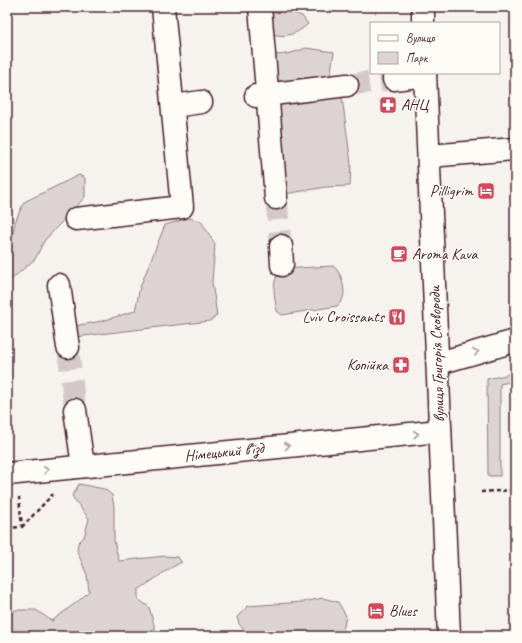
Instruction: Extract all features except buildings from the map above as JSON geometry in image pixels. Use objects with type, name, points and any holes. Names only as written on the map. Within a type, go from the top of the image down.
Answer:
[{"type":"main road","points":[[76,219],[182,207],[174,106],[163,7]]},
{"type":"main road","points":[[260,7],[262,95],[276,198]]},
{"type":"main road","points":[[423,7],[423,22]]},
{"type":"main road","points":[[394,79],[425,74]]},
{"type":"main road","name":"вулиця Григорія Сковороди","points":[[425,74],[439,363],[440,431],[449,636]]},
{"type":"main road","points":[[262,95],[347,85]]},
{"type":"main road","points":[[174,106],[202,102]]},
{"type":"main road","points":[[428,156],[515,149]]},
{"type":"main road","points":[[59,285],[68,347]]},
{"type":"main road","points":[[439,363],[515,341]]},
{"type":"main road","points":[[75,410],[83,466]]},
{"type":"main road","name":"Німецький в’їзд","points":[[13,482],[83,466],[440,431]]},
{"type":"path","points":[[13,482],[22,527]]},
{"type":"path","points":[[481,492],[515,490]]},
{"type":"path","points":[[7,528],[22,527],[56,491]]},
{"type":"green space","points":[[282,8],[302,16],[308,24],[295,33],[282,36],[272,34],[268,16]]},
{"type":"green space","points":[[306,48],[334,52],[330,77],[342,97],[351,164],[350,186],[326,187],[285,194],[256,53],[281,55],[293,53]]},
{"type":"green space","points":[[79,175],[85,178],[85,197],[44,241],[35,259],[7,283],[7,196],[11,236],[13,234],[15,222],[24,202]]},
{"type":"green space","points":[[189,218],[201,221],[215,244],[212,282],[217,315],[210,321],[75,337],[74,326],[102,321],[135,311],[140,287],[165,225]]},
{"type":"green space","points":[[333,266],[336,268],[342,280],[344,290],[343,299],[337,306],[282,315],[277,311],[274,289],[276,279],[281,269]]},
{"type":"green space","points":[[515,373],[515,381],[500,384],[500,476],[488,476],[487,379]]},
{"type":"green space","points":[[79,484],[104,489],[112,495],[114,507],[114,541],[119,561],[165,556],[177,557],[182,562],[170,568],[138,590],[138,599],[149,607],[157,636],[7,636],[7,621],[15,610],[36,610],[52,621],[89,591],[87,575],[77,551],[78,543],[84,537],[89,519],[72,496]]},
{"type":"green space","points":[[323,598],[338,602],[346,616],[342,636],[249,636],[239,624],[237,617],[248,606],[303,602]]},
{"type":"tunnel","points":[[347,85],[394,79]]},
{"type":"tunnel","points":[[276,198],[281,246]]},
{"type":"tunnel","points":[[68,347],[75,410]]},
{"type":"place","name":"АНЦ","points":[[388,105]]},
{"type":"place","name":"Pilligrim","points":[[486,191]]},
{"type":"place","name":"Aroma Kava","points":[[399,254]]},
{"type":"place","name":"Lviv Croissants","points":[[397,317]]},
{"type":"place","name":"Копійка","points":[[401,365]]},
{"type":"place","name":"Blues","points":[[376,611]]}]
